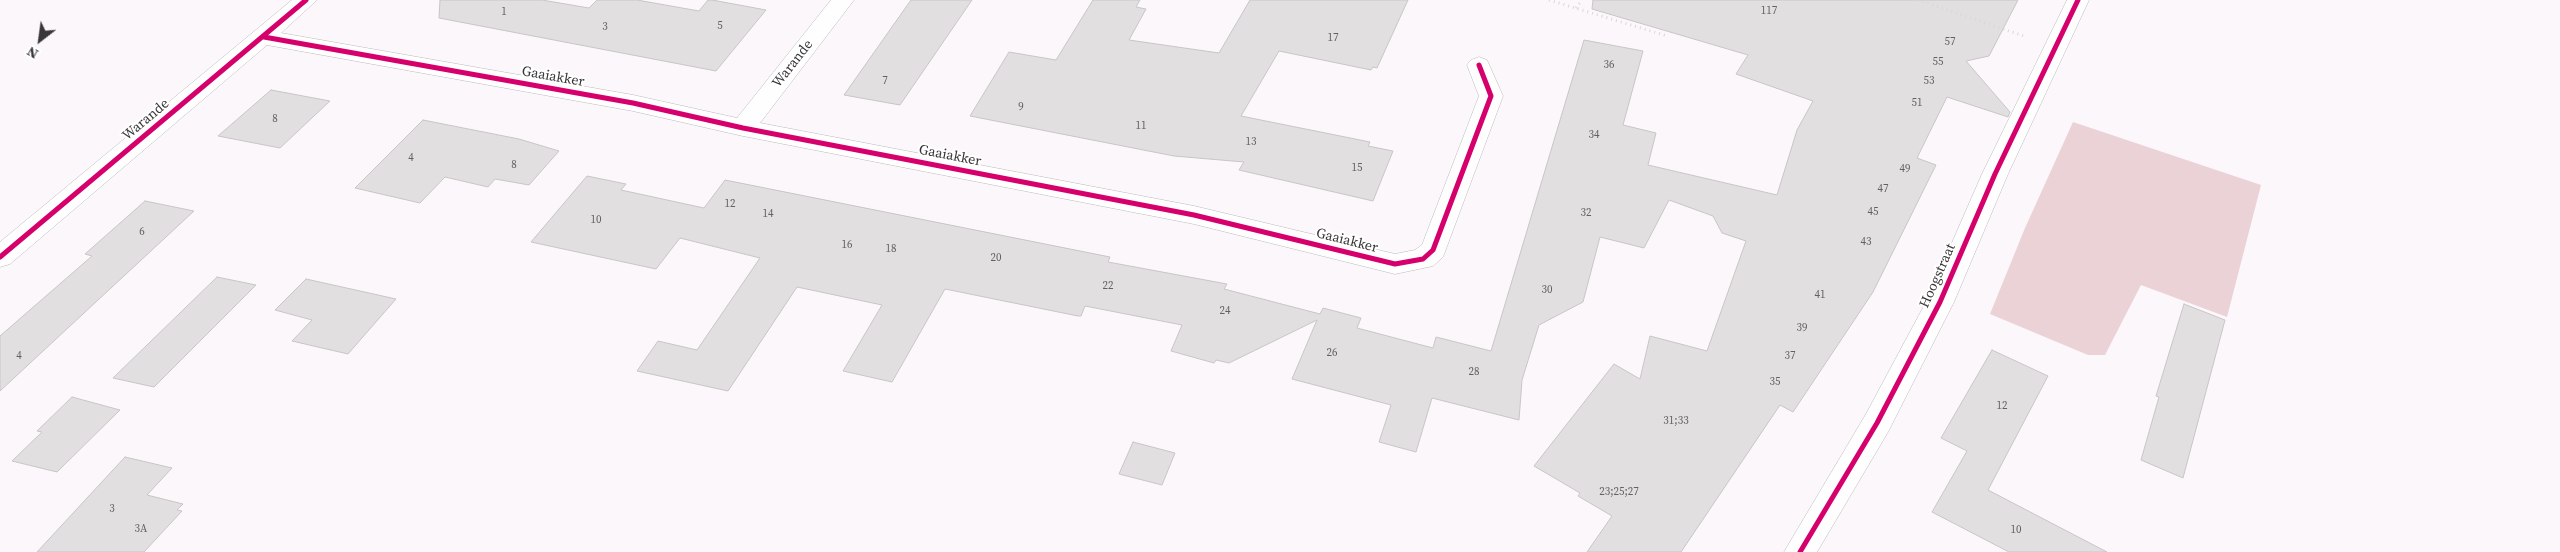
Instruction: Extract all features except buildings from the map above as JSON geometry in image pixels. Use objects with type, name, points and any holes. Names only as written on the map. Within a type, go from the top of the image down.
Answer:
[{"type":"street","name":"Warande","points":[[0,257],[306,0]]},
{"type":"street","name":"Warande","points":[[743,128],[843,0]]},
{"type":"street","name":"Hoogstraat","points":[[1800,552],[1877,423],[1940,302],[1995,174],[2078,0]]},
{"type":"street","name":"Gaaiakker","points":[[264,37],[633,103],[743,128],[1194,215],[1395,264],[1423,259],[1433,250],[1490,96],[1479,65]]},
{"type":"path","points":[[1548,0],[1667,36]]},
{"type":"path","points":[[1576,8],[1582,0]]},
{"type":"path","points":[[1918,0],[2056,47]]},
{"type":"shaded area","points":[[2073,122],[2261,185],[2227,317],[2141,285],[2105,355],[2088,355],[1990,314],[2025,228]]},
{"type":"cycle path","points":[[0,257],[306,0]]},
{"type":"cycle path","points":[[1800,552],[1877,423],[1940,302],[1995,174],[2078,0]]},
{"type":"cycle path","points":[[264,37],[633,103],[743,128],[1194,215],[1395,264],[1423,259],[1433,250],[1491,96],[1479,65]]}]
